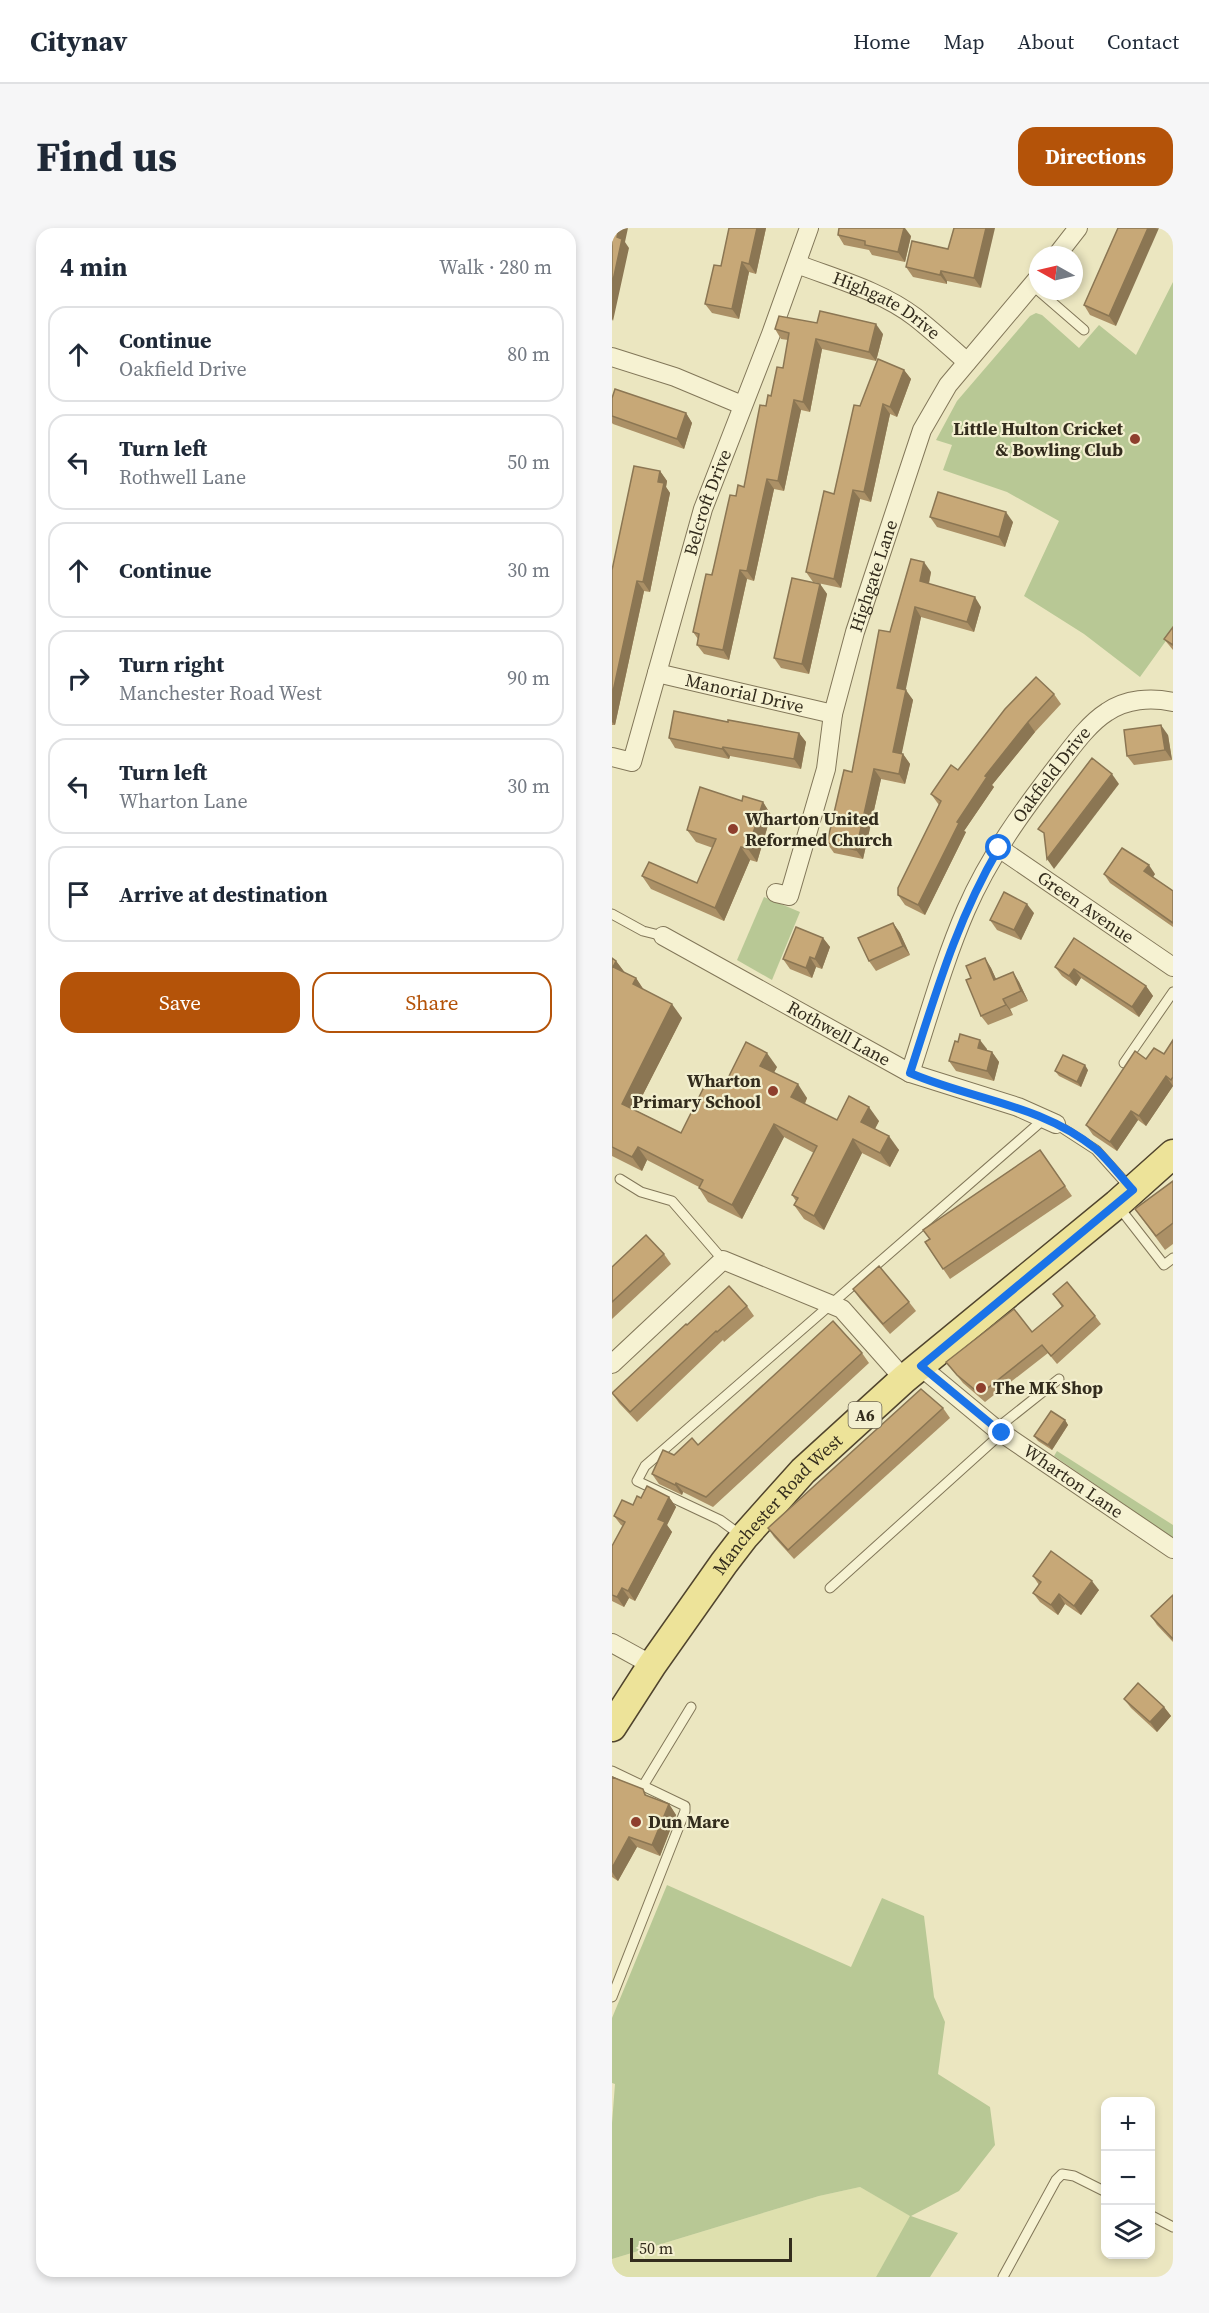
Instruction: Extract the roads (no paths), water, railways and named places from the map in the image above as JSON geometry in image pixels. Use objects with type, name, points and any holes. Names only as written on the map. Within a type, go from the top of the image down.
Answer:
[{"type":"main road","name":"Manchester Road West","points":[[612,1727],[652,1665],[744,1537],[803,1471],[913,1373],[1125,1197],[1173,1154]]},
{"type":"street","name":"Belcroft Drive","points":[[612,757],[632,764],[702,509],[809,228]]},
{"type":"street","points":[[1064,246],[1078,228]]},
{"type":"street","name":"Highgate Drive","points":[[797,264],[860,287],[891,302],[914,316],[967,362]]},
{"type":"street","name":"Highgate Lane","points":[[776,893],[789,896],[805,848],[826,769],[834,714],[855,632],[922,430],[935,405],[967,362],[1029,295]]},
{"type":"street","points":[[612,357],[675,378],[742,405]]},
{"type":"street","name":"Manorial Drive","points":[[657,674],[834,714]]},
{"type":"street","name":"Oakfield Drive","points":[[910,1073],[951,945],[982,876],[1024,808],[1071,748],[1106,712],[1120,705],[1149,699],[1173,702]]},
{"type":"street","name":"Green Avenue","points":[[999,848],[1173,967]]},
{"type":"street","name":"Rothwell Lane","points":[[663,936],[910,1073],[1018,1107],[1050,1121]]},
{"type":"street","points":[[612,1364],[723,1260]]},
{"type":"street","name":"Wharton Lane","points":[[723,1260],[833,1304],[849,1315],[913,1373],[1173,1550]]},
{"type":"street","points":[[612,1643],[652,1665]]},
{"type":"lane","points":[[1052,300],[1084,330]]},
{"type":"lane","points":[[612,914],[643,931],[663,936]]},
{"type":"lane","points":[[1124,1063],[1173,992]]},
{"type":"lane","points":[[744,1537],[720,1520],[637,1481],[645,1466],[1050,1121],[1096,1150],[1164,1265],[1173,1258]]},
{"type":"lane","points":[[620,1179],[641,1192],[672,1202],[723,1260]]},
{"type":"lane","points":[[830,1588],[1059,1378]]},
{"type":"lane","points":[[643,1786],[691,1707]]},
{"type":"lane","points":[[612,1771],[686,1806],[686,1811],[612,1996]]},
{"type":"lane","points":[[1003,2277],[1056,2180],[1062,2174],[1074,2176],[1101,2190]]},
{"type":"lane","points":[[1155,2218],[1173,2227]]},
{"type":"place","name":"Little Hulton Cricket & Bowling Club","points":[[1135,439]]},
{"type":"place","name":"Wharton United Reformed Church","points":[[733,829]]},
{"type":"place","name":"Wharton Primary School","points":[[773,1091]]},
{"type":"place","name":"The MK Shop","points":[[981,1388]]},
{"type":"place","name":"Dun Mare","points":[[636,1822]]}]
